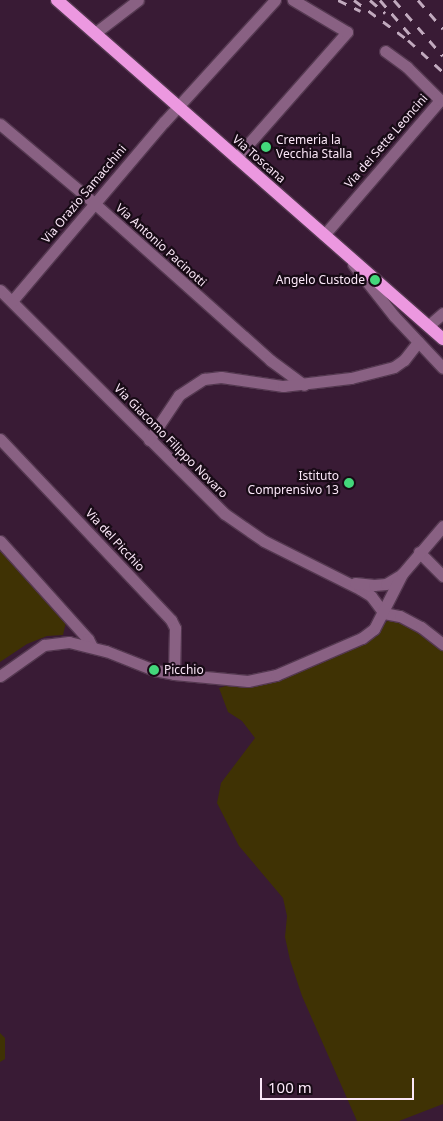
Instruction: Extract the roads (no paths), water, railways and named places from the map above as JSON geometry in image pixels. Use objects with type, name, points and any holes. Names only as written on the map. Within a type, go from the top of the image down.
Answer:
[{"type":"main road","name":"Via Toscana","points":[[57,0],[443,339]]},
{"type":"street","points":[[95,33],[138,0]]},
{"type":"street","name":"Via Orazio Samacchini","points":[[12,301],[94,203],[275,0]]},
{"type":"street","points":[[236,158],[347,32],[293,0]]},
{"type":"street","name":"Via dei Sette Leoncini","points":[[324,234],[440,100],[407,67],[385,51]]},
{"type":"street","name":"Via Antonio Pacinotti","points":[[0,124],[94,203],[270,360],[304,385]]},
{"type":"street","points":[[344,252],[394,316],[443,368]]},
{"type":"street","name":"Via Giacomo Filippo Novaro","points":[[0,290],[149,440],[241,526],[292,556],[346,581],[371,596],[384,612]]},
{"type":"street","points":[[394,316],[394,310],[401,302]]},
{"type":"street","points":[[428,326],[443,312]]},
{"type":"street","points":[[149,440],[179,395],[204,379],[221,378],[283,386],[351,378],[394,367],[404,360],[418,342]]},
{"type":"street","name":"Via del Picchio","points":[[0,439],[171,620],[175,628],[174,674]]},
{"type":"street","points":[[0,676],[44,645],[69,642],[92,647],[154,670],[174,674],[223,680],[262,679],[362,638],[374,629],[402,574],[443,526]]},
{"type":"street","points":[[0,541],[88,639],[92,647]]},
{"type":"street","points":[[419,552],[443,576]]},
{"type":"street","name":"Via Giacomo Filippo Novaro","points":[[346,581],[374,586],[386,584],[402,574]]},
{"type":"street","points":[[384,612],[400,616],[421,627],[443,644]]},
{"type":"railway","points":[[338,0],[361,11]]},
{"type":"railway","points":[[354,0],[408,40],[443,72]]},
{"type":"railway","points":[[370,0],[385,13]]},
{"type":"railway","points":[[380,0],[413,38]]},
{"type":"railway","points":[[394,0],[443,56]]},
{"type":"railway","points":[[418,0],[443,29]]},
{"type":"place","name":"Cremeria la Vecchia Stalla","points":[[266,147]]},
{"type":"place","name":"Angelo Custode","points":[[375,280]]},
{"type":"place","name":"Istituto Comprensivo 13","points":[[349,483]]},
{"type":"place","name":"Picchio","points":[[154,670]]}]
